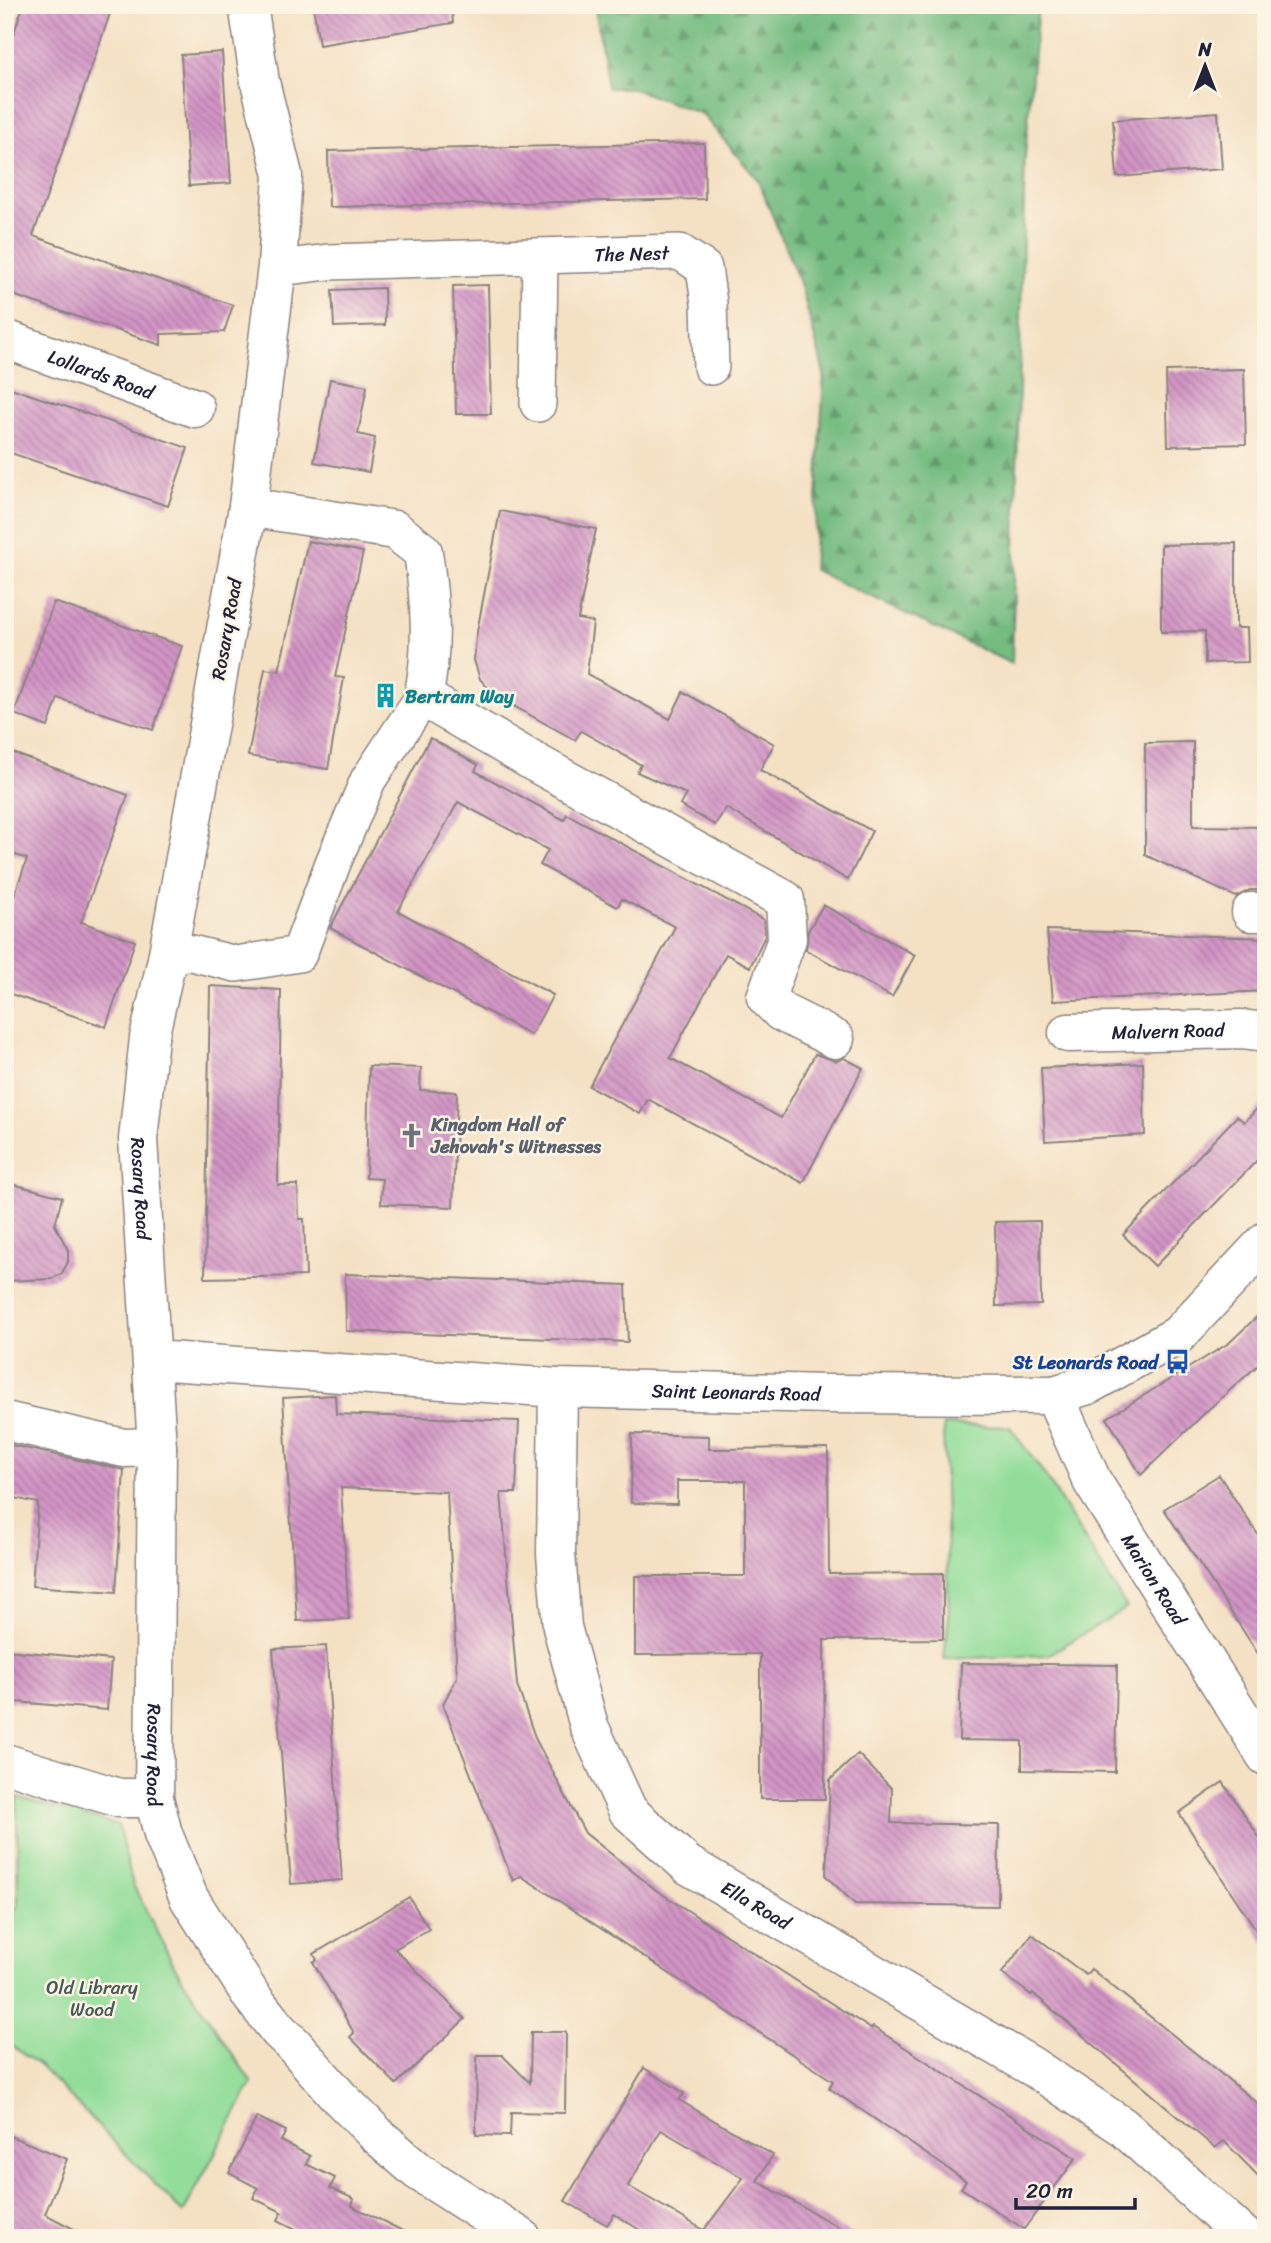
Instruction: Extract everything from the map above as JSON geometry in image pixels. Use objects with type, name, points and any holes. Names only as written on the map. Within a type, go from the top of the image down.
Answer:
[{"type":"street","name":"Rosary Road","points":[[248,5],[260,82],[283,175],[277,266],[248,507],[167,959],[149,1038],[138,1139],[157,1447],[153,1798],[163,1834],[189,1898],[252,1997],[279,2031],[339,2097],[418,2171],[522,2238]]},
{"type":"street","name":"The Nest","points":[[277,266],[328,262],[680,252],[704,268],[709,303],[711,367]]},
{"type":"street","points":[[538,404],[540,256]]},
{"type":"street","name":"Lollards Road","points":[[5,339],[195,408]]},
{"type":"street","points":[[167,959],[187,952],[236,964],[299,954],[368,780],[423,696],[429,669],[427,581],[423,552],[395,530],[248,507]]},
{"type":"street","points":[[423,696],[534,762],[785,900],[787,939],[766,997],[780,1012],[835,1039]]},
{"type":"street","name":"Malvern Road","points":[[1068,1033],[1241,1028],[1266,1032]]},
{"type":"street","name":"Saint Leonards Road","points":[[153,1360],[558,1388],[828,1394],[1054,1395],[1088,1385],[1178,1335],[1266,1241]]},
{"type":"street","name":"Ella Road","points":[[558,1388],[556,1554],[562,1628],[589,1726],[628,1811],[688,1865],[1033,2067],[1122,2126],[1246,2238]]},
{"type":"street","name":"Marion Road","points":[[1054,1395],[1092,1481],[1266,1756]]},
{"type":"street","points":[[5,1421],[124,1447],[157,1447]]},
{"type":"street","points":[[5,1763],[119,1798],[153,1798]]},
{"type":"green space","points":[[595,5],[1038,5],[1025,156],[1012,664],[813,570],[824,373],[801,286],[758,180],[702,114],[631,88],[608,88]]},
{"type":"green space","points":[[943,1425],[1010,1427],[1047,1478],[1127,1608],[1048,1655],[944,1659],[949,1616]]},
{"type":"green space","name":"Old Library Wood","points":[[17,1797],[118,1825],[133,1885],[177,1971],[252,2083],[183,2213],[40,2066],[5,2041],[5,1924],[18,1906]]},
{"type":"building","points":[[113,5],[33,236],[233,305],[224,332],[161,334],[161,345],[13,295],[11,300],[5,299],[5,59],[23,6]]},
{"type":"building","points":[[313,5],[451,5],[453,23],[319,45]]},
{"type":"building","points":[[222,52],[231,183],[189,186],[181,55]]},
{"type":"building","points":[[1218,112],[1222,169],[1117,177],[1113,120]]},
{"type":"building","points":[[704,143],[705,199],[329,207],[328,151]]},
{"type":"building","points":[[488,285],[491,414],[456,414],[453,286]]},
{"type":"building","points":[[384,288],[385,325],[334,327],[332,290]]},
{"type":"building","points":[[1244,369],[1246,444],[1168,446],[1166,371]]},
{"type":"building","points":[[330,379],[367,386],[358,434],[375,438],[369,472],[314,462]]},
{"type":"building","points":[[5,386],[188,448],[168,506],[5,451]]},
{"type":"building","points":[[500,511],[596,529],[578,619],[593,622],[587,674],[670,719],[683,692],[774,744],[760,770],[872,831],[848,880],[726,808],[715,825],[680,805],[686,794],[637,772],[641,765],[581,731],[575,740],[494,695],[480,679],[474,660]]},
{"type":"building","points":[[308,541],[363,552],[335,677],[344,678],[328,769],[248,756],[265,669],[279,671]]},
{"type":"building","points":[[1236,543],[1236,628],[1247,628],[1248,662],[1205,663],[1205,631],[1161,632],[1161,545]]},
{"type":"building","points":[[54,602],[182,646],[153,730],[58,698],[48,727],[14,714]]},
{"type":"building","points":[[430,738],[478,765],[475,771],[564,820],[567,814],[764,920],[765,936],[750,967],[726,954],[670,1058],[781,1118],[815,1054],[836,1061],[844,1058],[863,1068],[803,1183],[648,1099],[640,1114],[589,1086],[675,927],[622,899],[617,907],[540,865],[548,850],[458,802],[398,911],[553,995],[531,1035],[330,928]]},
{"type":"building","points":[[1193,742],[1193,826],[1266,827],[1266,890],[1250,890],[1236,897],[1145,855],[1145,743]]},
{"type":"building","points":[[5,750],[128,795],[81,922],[135,941],[106,1027],[5,992],[5,922],[27,859],[5,851]]},
{"type":"building","points":[[823,905],[915,955],[892,997],[806,950],[808,931]]},
{"type":"building","points":[[1047,930],[1266,938],[1266,991],[1053,1001]]},
{"type":"building","points":[[210,986],[281,990],[278,1185],[298,1185],[299,1219],[304,1219],[306,1276],[205,1278]]},
{"type":"building","points":[[1143,1063],[1145,1135],[1045,1141],[1041,1068]]},
{"type":"building","name":"Kingdom Hall of Jehovah's Witnesses","points":[[369,1066],[421,1068],[420,1090],[457,1092],[453,1207],[381,1204],[382,1179],[366,1178]]},
{"type":"building","points":[[1266,1100],[1266,1151],[1155,1266],[1123,1235],[1237,1116],[1244,1122]]},
{"type":"building","points":[[5,1182],[62,1197],[55,1225],[68,1250],[68,1262],[62,1273],[52,1279],[5,1281]]},
{"type":"building","points":[[1040,1221],[1041,1305],[996,1306],[995,1222]]},
{"type":"building","points":[[345,1274],[626,1285],[628,1342],[346,1331]]},
{"type":"building","points":[[1266,1308],[1266,1358],[1141,1475],[1107,1418],[1229,1343]]},
{"type":"building","points":[[335,1395],[336,1414],[519,1421],[516,1493],[501,1493],[517,1685],[536,1740],[585,1833],[656,1890],[1076,2158],[1024,2229],[961,2188],[966,2181],[829,2088],[833,2081],[521,1876],[513,1881],[443,1704],[457,1677],[447,1492],[341,1488],[349,1619],[297,1621],[283,1398]]},
{"type":"building","points":[[632,1434],[709,1436],[709,1449],[828,1448],[829,1574],[943,1573],[943,1639],[824,1640],[825,1799],[760,1799],[760,1654],[635,1655],[635,1576],[745,1576],[745,1481],[677,1481],[677,1504],[631,1503]]},
{"type":"building","points":[[11,1445],[124,1470],[116,1592],[32,1586],[38,1503],[5,1496],[5,1470]]},
{"type":"building","points":[[1219,1475],[1266,1547],[1266,1666],[1164,1509]]},
{"type":"building","points":[[326,1646],[342,1880],[291,1884],[273,1649]]},
{"type":"building","points":[[5,1650],[111,1660],[107,1710],[5,1701]]},
{"type":"building","points":[[961,1663],[1117,1665],[1115,1772],[1022,1770],[1022,1741],[959,1740]]},
{"type":"building","points":[[858,1754],[892,1789],[891,1823],[999,1825],[998,1906],[855,1904],[826,1876],[830,1780]]},
{"type":"building","points":[[1223,1782],[1266,1848],[1266,1945],[1179,1813]]},
{"type":"building","points":[[409,1897],[429,1929],[395,1949],[465,2019],[396,2084],[350,2037],[354,2033],[313,1962],[317,1960],[314,1954]]},
{"type":"building","points":[[1032,1934],[1086,1975],[1091,1969],[1266,2110],[1266,2184],[1224,2141],[1215,2148],[1033,1993],[1031,1995],[1002,1973]]},
{"type":"building","points":[[531,2032],[566,2032],[565,2113],[511,2112],[510,2136],[476,2135],[477,2055],[502,2055],[530,2083]]},
{"type":"building","points":[[644,2068],[684,2093],[679,2100],[773,2155],[757,2181],[858,2238],[653,2238],[614,2214],[607,2225],[565,2201]],"holes":[[[661,2130],[743,2178],[704,2230],[628,2186]]]},
{"type":"building","points":[[257,2117],[286,2131],[281,2141],[310,2156],[306,2164],[335,2178],[330,2188],[354,2199],[352,2206],[417,2238],[313,2238],[278,2220],[282,2212],[253,2198],[258,2188],[229,2173]]},
{"type":"building","points":[[5,2134],[67,2159],[45,2214],[91,2238],[5,2238]]},
{"type":"place","name":"Bertram Way","points":[[385,696]]},
{"type":"place","name":"Kingdom Hall of Jehovah's Witnesses","points":[[411,1135]]},
{"type":"place","name":"St Leonards Road","points":[[1178,1362]]}]
